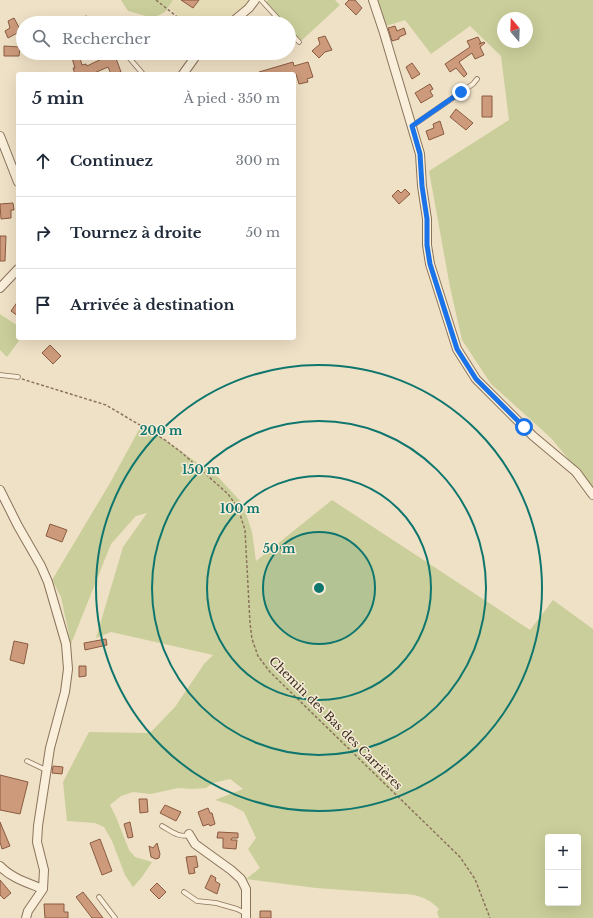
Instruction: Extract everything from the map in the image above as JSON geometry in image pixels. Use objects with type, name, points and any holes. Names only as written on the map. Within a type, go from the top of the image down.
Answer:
[{"type":"street","points":[[239,16],[249,8],[255,0]]},
{"type":"street","points":[[373,0],[420,154],[422,186],[427,219],[427,245],[430,264],[457,349],[476,379],[533,436],[576,472],[593,495]]},
{"type":"street","points":[[184,72],[193,60]]},
{"type":"street","points":[[0,136],[16,177]]},
{"type":"street","points":[[0,288],[16,271]]},
{"type":"street","points":[[0,490],[48,582],[66,644],[68,669],[65,692],[50,748],[46,770],[37,842],[44,870],[43,889],[28,911],[26,918]]},
{"type":"street","points":[[189,834],[195,844],[241,879],[246,889],[246,916]]},
{"type":"street","points":[[0,866],[5,872],[43,889]]},
{"type":"lane","points":[[260,0],[275,16]]},
{"type":"lane","points":[[296,39],[299,42]]},
{"type":"lane","points":[[131,60],[142,72]]},
{"type":"lane","points":[[412,126],[473,84],[477,78]]},
{"type":"lane","points":[[0,375],[18,377]]},
{"type":"lane","points":[[27,761],[46,770]]},
{"type":"lane","points":[[162,826],[179,836],[189,834]]},
{"type":"lane","points":[[184,892],[197,901],[216,903],[237,909],[246,916]]},
{"type":"lane","points":[[99,897],[115,918]]},
{"type":"path","points":[[156,0],[176,16]]},
{"type":"path","name":"Chemin des Bas des Carrières","points":[[18,377],[106,404],[165,440],[181,452],[228,494],[238,508],[245,530],[250,623],[252,639],[258,656],[270,672],[460,857],[475,879],[490,918]]},
{"type":"shaded area","points":[[173,0],[251,0],[236,16],[179,16],[168,7]]},
{"type":"green space","points":[[121,0],[173,0],[165,12],[157,16],[146,16],[128,11]]},
{"type":"green space","points":[[268,0],[335,0],[340,5],[301,41],[296,36],[296,16],[277,16],[265,3]]},
{"type":"green space","points":[[377,0],[593,0],[593,489],[551,438],[491,384],[462,340],[450,287],[429,171],[509,120],[501,56],[470,26],[431,54],[405,20],[386,26]]},
{"type":"green space","points":[[0,314],[16,325],[16,340],[20,340],[7,357],[0,350]]},
{"type":"green space","points":[[142,424],[219,478],[243,504],[252,532],[256,561],[332,500],[530,630],[553,600],[593,629],[593,918],[439,918],[437,912],[439,909],[435,905],[416,895],[316,888],[246,879],[260,868],[248,849],[256,838],[244,812],[231,805],[215,800],[243,789],[230,779],[213,783],[206,788],[178,788],[151,794],[133,792],[121,796],[110,805],[129,850],[135,857],[152,862],[133,887],[125,875],[112,841],[104,827],[95,823],[67,821],[63,782],[89,732],[150,733],[175,707],[204,664],[213,655],[111,632],[96,638],[123,547],[147,513],[136,516],[111,544],[71,644],[61,597],[52,580],[110,483]]},
{"type":"building","points":[[181,0],[199,0],[193,8]]},
{"type":"building","points":[[349,0],[355,0],[362,8],[356,15],[345,4]]},
{"type":"building","points":[[14,18],[16,22],[16,34],[8,38],[5,31],[10,28],[8,21]]},
{"type":"building","points":[[395,26],[397,31],[404,28],[406,34],[399,37],[399,39],[392,41],[388,28]]},
{"type":"building","points":[[325,36],[332,50],[325,52],[319,58],[312,51],[320,44],[318,38]]},
{"type":"building","points":[[478,37],[481,43],[479,44],[485,43],[480,47],[484,55],[475,59],[472,53],[459,62],[467,74],[464,77],[456,68],[450,72],[445,64],[470,47],[467,41]]},
{"type":"building","points":[[4,46],[16,47],[16,56],[4,56]]},
{"type":"building","points":[[73,60],[80,60],[82,65],[86,64],[87,66],[99,60],[117,60],[121,72],[110,72],[108,67],[97,72],[74,72],[73,68],[75,68]]},
{"type":"building","points":[[293,62],[294,66],[308,62],[313,77],[307,79],[308,82],[299,84],[296,72],[259,72]]},
{"type":"building","points":[[412,63],[420,74],[412,79],[406,67]]},
{"type":"building","points":[[430,84],[433,89],[430,91],[433,96],[421,103],[415,93]]},
{"type":"building","points":[[482,96],[492,96],[492,117],[482,117]]},
{"type":"building","points":[[456,109],[473,123],[466,130],[450,117]]},
{"type":"building","points":[[440,121],[444,134],[429,140],[426,131],[434,128],[433,124]]},
{"type":"building","points":[[405,189],[410,194],[399,204],[392,196],[398,190],[401,193]]},
{"type":"building","points":[[13,203],[14,210],[11,210],[11,218],[1,219],[0,204]]},
{"type":"building","points":[[0,236],[6,236],[5,261],[0,261]]},
{"type":"building","points":[[16,304],[16,315],[11,311]]},
{"type":"building","points":[[50,345],[61,356],[53,364],[42,353]]},
{"type":"building","points":[[50,524],[67,530],[62,542],[46,536]]},
{"type":"building","points":[[106,639],[107,645],[85,650],[84,643]]},
{"type":"building","points":[[14,641],[28,644],[24,664],[10,660]]},
{"type":"building","points":[[79,666],[86,666],[86,676],[79,677]]},
{"type":"building","points":[[53,766],[63,767],[62,774],[52,773]]},
{"type":"building","points":[[0,775],[28,782],[20,814],[0,810]]},
{"type":"building","points":[[139,799],[147,799],[148,812],[140,813]]},
{"type":"building","points":[[165,805],[181,812],[176,821],[160,813]]},
{"type":"building","points":[[208,808],[210,813],[212,813],[215,824],[203,826],[198,812]]},
{"type":"building","points":[[0,822],[10,846],[2,849],[0,842]]},
{"type":"building","points":[[130,822],[133,837],[128,838],[124,824]]},
{"type":"building","points":[[218,832],[238,833],[238,838],[232,838],[231,840],[237,840],[236,849],[223,848],[223,838],[217,838]]},
{"type":"building","points":[[100,839],[112,871],[102,875],[90,843]]},
{"type":"building","points":[[157,843],[160,854],[159,858],[156,859],[151,857],[149,846],[153,848]]},
{"type":"building","points":[[196,856],[198,867],[194,868],[195,873],[189,874],[186,857]]},
{"type":"building","points":[[211,875],[216,878],[215,881],[220,884],[217,894],[205,888]]},
{"type":"building","points":[[0,880],[11,893],[4,899],[0,895]]},
{"type":"building","points":[[157,883],[166,892],[159,899],[150,890]]},
{"type":"building","points":[[83,892],[103,918],[92,918],[76,897]]},
{"type":"building","points":[[44,904],[64,904],[64,912],[68,912],[68,918],[45,918]]},
{"type":"building","points":[[260,911],[271,911],[271,918],[260,918]]},
{"type":"route","points":[[461,92],[412,126],[420,154],[422,186],[427,219],[427,245],[430,264],[457,349],[476,379],[524,427]]}]
